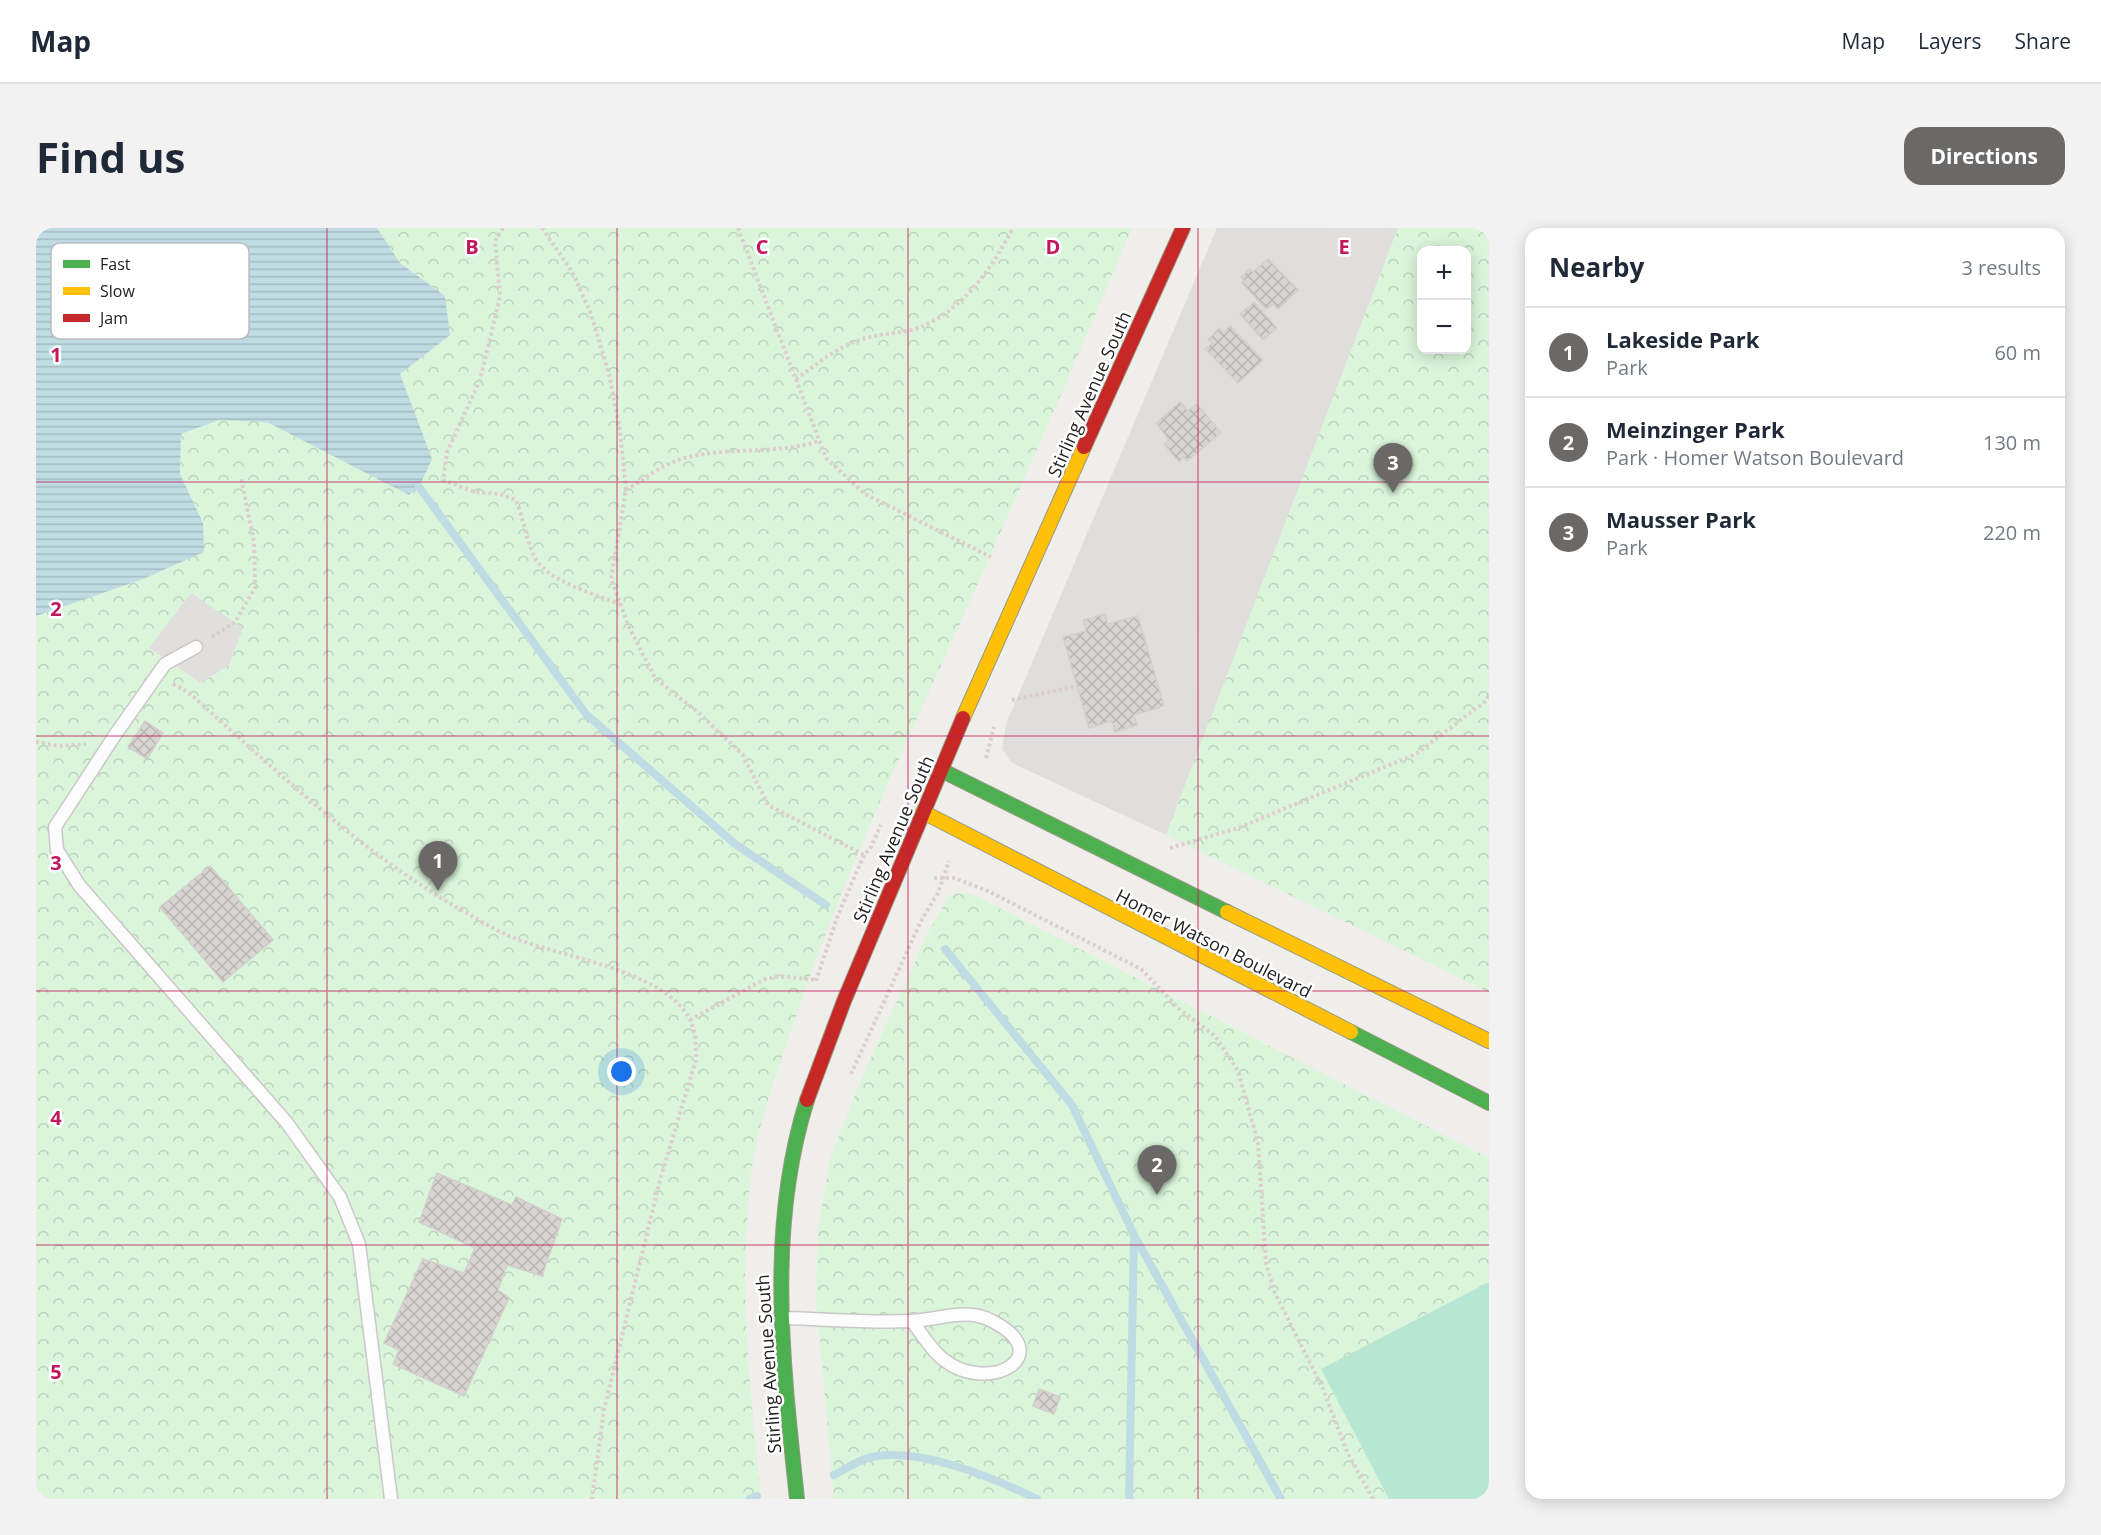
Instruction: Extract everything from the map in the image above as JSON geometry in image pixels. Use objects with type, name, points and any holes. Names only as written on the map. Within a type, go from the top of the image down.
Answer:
[{"type":"street","name":"Stirling Avenue South","points":[[796,1499],[780,1318],[780,1246],[797,1132],[837,1014],[923,812],[1184,228]]},
{"type":"street","name":"Homer Watson Boulevard","points":[[941,770],[1489,1041]]},
{"type":"street","name":"Homer Watson Boulevard","points":[[923,812],[1055,878],[1103,907],[1489,1103]]},
{"type":"lane","points":[[196,646],[165,664],[115,735],[55,827],[57,850],[79,885],[287,1124],[340,1197],[359,1244],[391,1499]]},
{"type":"lane","points":[[780,1318],[912,1321],[958,1314],[990,1319],[1014,1336],[1019,1347],[1019,1357],[1014,1366],[990,1374],[958,1368],[934,1351],[912,1321]]},
{"type":"path","points":[[503,228],[495,242],[500,297],[483,370],[447,452],[443,480],[475,492],[500,494],[516,500],[534,555],[545,569],[568,583],[620,604]]},
{"type":"path","points":[[542,228],[573,273],[591,314],[609,374],[620,430],[626,490],[611,579],[620,604],[655,678],[700,714],[743,755],[768,805],[864,855],[838,915],[816,980],[781,976],[765,979],[690,1020]]},
{"type":"path","points":[[738,228],[826,458],[865,494],[991,557]]},
{"type":"path","points":[[796,379],[832,352],[862,339],[921,327],[964,299],[1000,253],[1013,228]]},
{"type":"path","points":[[626,490],[677,460],[754,449],[796,449],[819,441]]},
{"type":"path","points":[[196,646],[235,622],[255,588],[254,542],[241,478]]},
{"type":"path","points":[[151,684],[165,682],[188,692],[339,825],[428,891],[506,935],[544,950],[639,977],[663,991],[680,1006],[690,1020],[696,1043],[696,1060],[660,1180],[607,1398],[592,1499]]},
{"type":"path","points":[[1012,700],[1077,686]]},
{"type":"path","points":[[1126,860],[1238,828],[1416,754],[1487,700],[1489,693]]},
{"type":"path","points":[[976,786],[992,742],[994,722]]},
{"type":"path","points":[[36,742],[59,746],[88,744],[115,735]]},
{"type":"path","points":[[846,1085],[943,878],[960,830]]},
{"type":"path","points":[[934,878],[954,878],[988,891],[1141,969],[1179,1009],[1215,1036],[1238,1071],[1258,1143],[1266,1263],[1274,1291],[1323,1389],[1348,1454],[1373,1499]]},
{"type":"shaded area","points":[[1217,228],[1398,228],[1166,835],[1012,763],[1002,749],[1006,724]]},
{"type":"shaded area","points":[[1326,228],[1384,228],[1374,253],[1324,232]]},
{"type":"shaded area","points":[[1156,487],[1215,683],[1169,696],[1146,608],[1113,616],[1100,566],[1116,560],[1121,555],[1109,504]]},
{"type":"shaded area","points":[[191,593],[243,628],[229,665],[201,683],[149,648]]},
{"type":"green space","points":[[36,228],[1132,228],[1028,470],[852,867],[821,945],[764,1114],[752,1168],[745,1293],[761,1499],[36,1499]]},
{"type":"green space","points":[[1398,228],[1489,228],[1489,992],[1166,835]]},
{"type":"green space","points":[[970,893],[1489,1158],[1489,1499],[834,1499],[816,1296],[818,1230],[830,1159],[861,1080],[929,931],[950,894]]},
{"type":"green space","points":[[1489,1282],[1489,1499],[1389,1499],[1321,1369]]},
{"type":"water","points":[[36,228],[377,228],[400,263],[445,296],[450,335],[400,374],[432,459],[419,487],[409,495],[267,422],[219,420],[181,434],[180,474],[203,523],[204,552],[143,579],[36,616]]},
{"type":"building","points":[[1268,259],[1298,290],[1278,309],[1273,304],[1266,309],[1242,283],[1244,281],[1241,277],[1250,269],[1253,272]]},
{"type":"building","points":[[1254,302],[1277,328],[1263,340],[1240,314]]},
{"type":"building","points":[[1230,326],[1263,360],[1238,383],[1205,349],[1212,343],[1208,340],[1219,328],[1223,332]]},
{"type":"building","points":[[1180,402],[1188,411],[1197,404],[1221,433],[1187,461],[1184,457],[1179,462],[1164,444],[1169,440],[1156,423]]},
{"type":"building","points":[[1105,614],[1108,624],[1138,616],[1164,706],[1134,715],[1137,725],[1115,732],[1112,721],[1089,728],[1063,637],[1086,631],[1083,620]]},
{"type":"building","points":[[145,721],[163,733],[147,759],[128,747]]},
{"type":"building","points":[[210,866],[273,940],[223,982],[160,907]]},
{"type":"building","points":[[437,1173],[512,1205],[516,1197],[562,1219],[542,1276],[507,1265],[498,1290],[509,1298],[464,1396],[393,1364],[399,1350],[384,1343],[423,1259],[464,1273],[475,1248],[419,1222]]},
{"type":"building","points":[[1039,1389],[1060,1397],[1054,1414],[1033,1406]]},
{"type":"waterway","points":[[419,487],[586,714],[735,844],[826,905]]},
{"type":"waterway","points":[[945,949],[1072,1105],[1134,1235],[1281,1499]]},
{"type":"waterway","points":[[1129,1499],[1134,1235]]},
{"type":"waterway","points":[[834,1475],[868,1458],[887,1455],[909,1456],[977,1473],[1037,1499]]},
{"type":"waterway","points":[[750,1499],[757,1496]]},
{"type":"traffic: fast","points":[[941,770],[1227,912]]},
{"type":"traffic: fast","points":[[1351,1032],[1489,1103]]},
{"type":"traffic: fast","points":[[797,1499],[783,1349],[782,1248],[786,1198],[794,1149],[807,1100]]},
{"type":"traffic: slow","points":[[963,718],[1084,447]]},
{"type":"traffic: slow","points":[[923,812],[1351,1032]]},
{"type":"traffic: slow","points":[[1227,912],[1489,1041]]},
{"type":"traffic: jam","points":[[1084,447],[1183,228]]},
{"type":"traffic: jam","points":[[807,1100],[844,1001],[963,718]]},
{"type":"place","name":"Mausser Park","points":[[1393,493]]},
{"type":"place","name":"Lakeside Park","points":[[438,891]]},
{"type":"place","name":"Meinzinger Park","points":[[1157,1195]]}]
